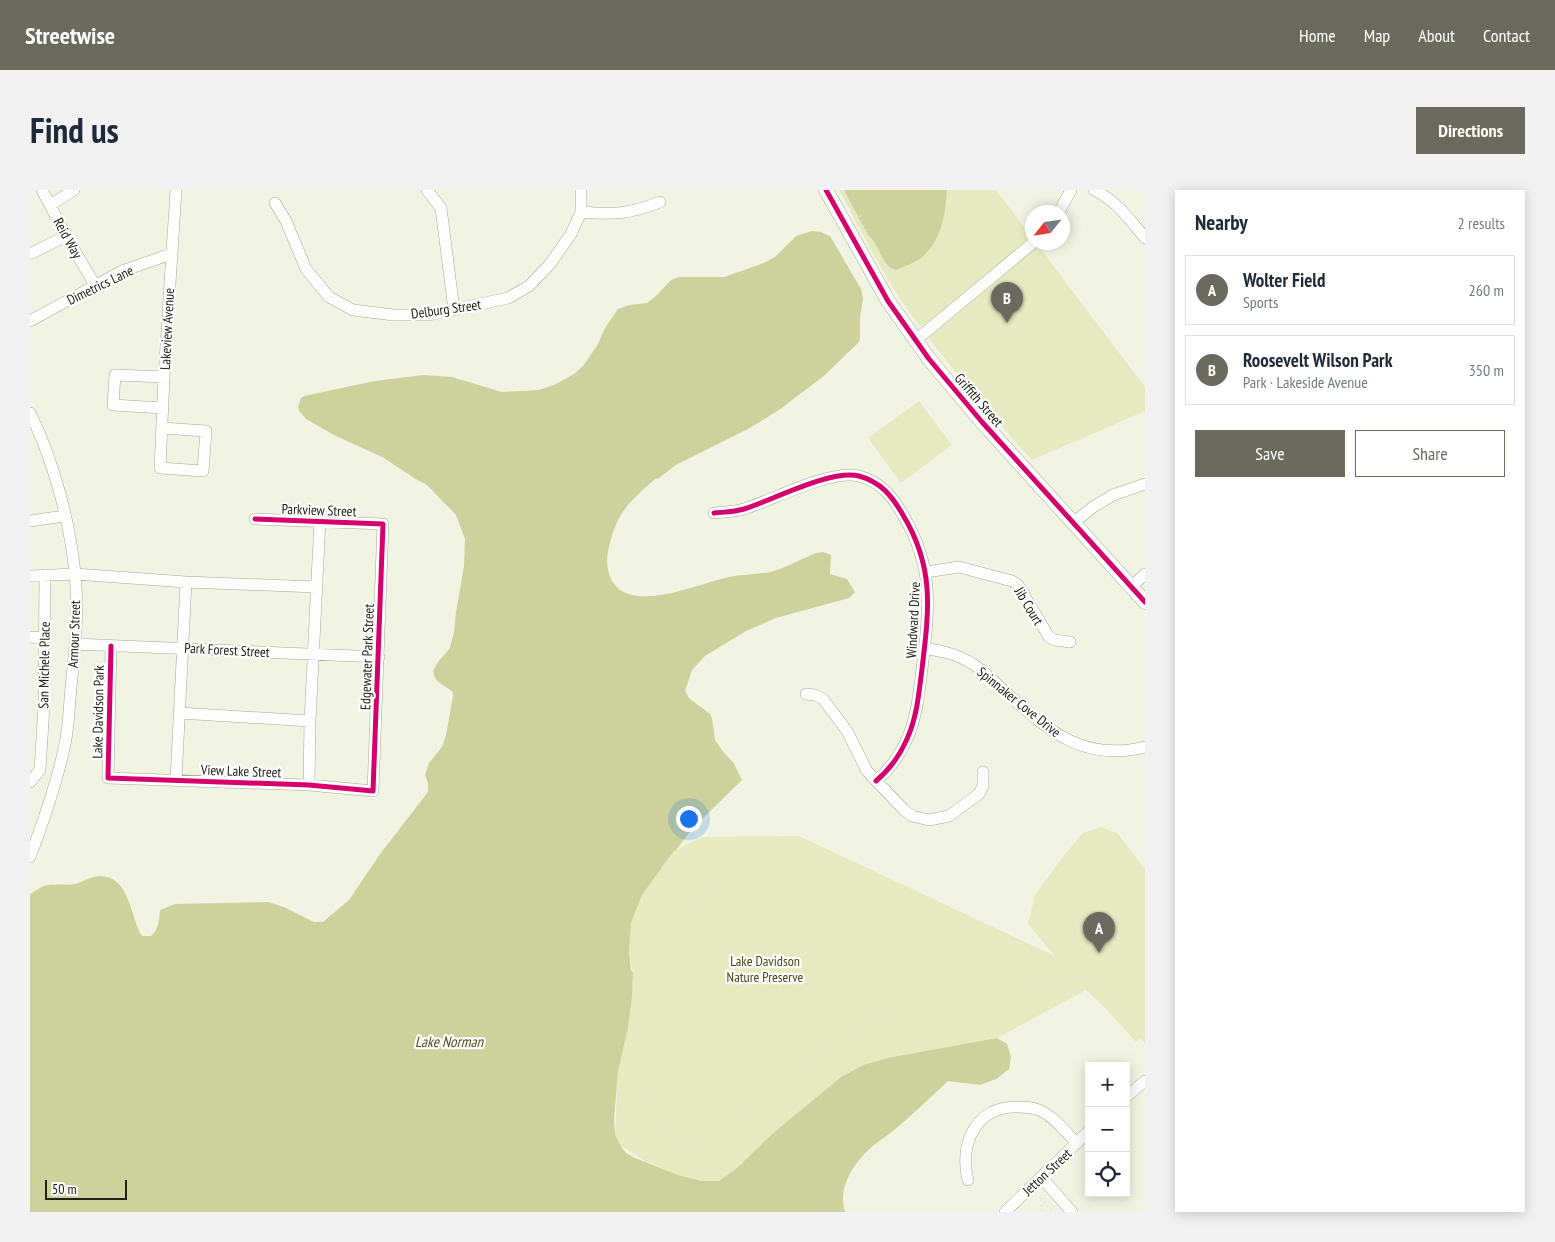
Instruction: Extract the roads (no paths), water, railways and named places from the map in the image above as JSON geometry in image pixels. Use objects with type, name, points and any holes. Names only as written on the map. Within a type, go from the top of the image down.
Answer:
[{"type":"main road","name":"Griffith Street","points":[[826,190],[875,279],[916,340],[946,379],[982,422],[1145,602]]},
{"type":"street","name":"Reid Way","points":[[42,190],[95,286]]},
{"type":"street","points":[[50,205],[74,190]]},
{"type":"street","name":"Lakeview Avenue","points":[[162,428],[206,431],[203,471],[160,468],[164,377],[171,254],[176,190]]},
{"type":"street","points":[[427,190],[441,208],[454,310]]},
{"type":"street","name":"Delburg Street","points":[[274,203],[286,221],[306,269],[322,291],[338,303],[353,310],[394,316],[429,315],[508,298],[529,286],[560,251],[577,223],[581,212],[581,190]]},
{"type":"street","points":[[1063,205],[1071,190]]},
{"type":"street","points":[[1094,190],[1117,206],[1145,238]]},
{"type":"street","points":[[581,212],[607,215],[620,214],[632,212],[660,202]]},
{"type":"street","points":[[30,254],[66,236]]},
{"type":"street","points":[[916,340],[1025,249]]},
{"type":"street","name":"Dimetrics Lane","points":[[30,321],[122,271],[171,254]]},
{"type":"street","points":[[163,408],[113,405],[115,375],[164,377]]},
{"type":"street","name":"Armour Street","points":[[30,413],[47,453],[69,535],[75,574],[75,644],[66,742],[49,806],[30,856]]},
{"type":"street","name":"Windward Drive","points":[[714,513],[744,509],[839,476],[860,477],[873,481],[881,486],[896,503],[912,530],[926,572],[928,592],[924,648],[918,700],[912,727],[901,751],[889,768],[876,781]]},
{"type":"street","points":[[1074,523],[1093,507],[1113,495],[1145,484]]},
{"type":"street","points":[[30,521],[64,516]]},
{"type":"street","name":"Parkview Street","points":[[255,519],[320,520],[383,524]]},
{"type":"street","points":[[309,785],[310,721],[320,520]]},
{"type":"street","name":"Edgewater Park Street","points":[[373,791],[383,524]]},
{"type":"street","name":"Jib Court","points":[[926,572],[959,567],[1012,581],[1018,586],[1049,637],[1070,642]]},
{"type":"street","points":[[30,576],[75,574],[186,582],[316,587]]},
{"type":"street","points":[[1131,587],[1145,574]]},
{"type":"street","name":"San Michele Place","points":[[30,782],[40,770],[45,575]]},
{"type":"street","points":[[176,780],[181,648],[186,582]]},
{"type":"street","points":[[30,637],[44,638]]},
{"type":"street","name":"Park Forest Street","points":[[75,644],[379,657]]},
{"type":"street","name":"Lake Davidson Park","points":[[108,778],[111,646]]},
{"type":"street","name":"Spinnaker Cove Drive","points":[[924,648],[946,652],[973,664],[1039,722],[1063,738],[1098,751],[1116,752],[1145,748]]},
{"type":"street","points":[[806,694],[815,695],[823,699],[847,731],[862,764],[876,781],[912,816],[929,820],[948,816],[979,794],[983,786],[983,772]]},
{"type":"street","points":[[178,713],[310,721]]},
{"type":"street","points":[[30,728],[42,731]]},
{"type":"street","name":"View Lake Street","points":[[108,778],[309,785],[373,791]]},
{"type":"street","points":[[1130,1094],[1145,1081]]},
{"type":"street","points":[[968,1180],[965,1151],[967,1142],[972,1131],[984,1117],[1000,1108],[1026,1107],[1040,1110],[1049,1116],[1077,1143]]},
{"type":"street","name":"Jetton Street","points":[[1005,1212],[1085,1135]]},
{"type":"street","points":[[1041,1177],[1072,1212]]},
{"type":"water","points":[[844,190],[947,190],[941,227],[934,244],[921,258],[896,270],[891,268],[868,235]]},
{"type":"water","name":"Lake Norman","points":[[812,231],[830,236],[861,289],[863,298],[860,340],[825,375],[779,410],[748,429],[676,465],[655,479],[633,499],[623,512],[618,520],[608,550],[607,561],[612,580],[622,591],[637,596],[654,596],[731,577],[770,572],[816,553],[823,552],[831,555],[830,574],[847,579],[855,592],[849,598],[776,618],[746,631],[705,656],[692,670],[685,691],[689,698],[710,714],[715,740],[733,762],[742,780],[692,829],[673,852],[642,895],[631,923],[629,952],[633,973],[632,997],[628,1028],[618,1071],[614,1120],[615,1134],[626,1153],[635,1158],[678,1175],[701,1181],[719,1181],[737,1168],[772,1134],[841,1077],[863,1065],[887,1058],[997,1038],[1007,1044],[1011,1057],[1009,1069],[996,1079],[980,1085],[948,1081],[891,1133],[867,1151],[849,1175],[843,1193],[845,1212],[30,1212],[30,894],[48,885],[75,884],[97,876],[110,878],[118,883],[128,899],[142,936],[151,936],[157,927],[160,910],[175,904],[268,902],[284,907],[314,922],[323,922],[349,900],[380,854],[428,792],[428,783],[425,775],[429,763],[442,747],[453,696],[452,691],[437,681],[433,671],[450,648],[454,632],[464,566],[465,539],[456,515],[427,485],[384,458],[334,435],[306,419],[298,407],[301,398],[375,381],[423,375],[452,377],[502,392],[538,390],[554,385],[574,374],[583,366],[618,309],[629,305],[647,303],[671,280],[679,277],[724,277],[764,263],[775,257],[796,236]]},
{"type":"place","name":"Roosevelt Wilson Park","points":[[1007,323]]},
{"type":"place","name":"Wolter Field","points":[[1099,953]]},
{"type":"park label","name":"Lake Davidson Nature Preserve","points":[[765,970]]}]
